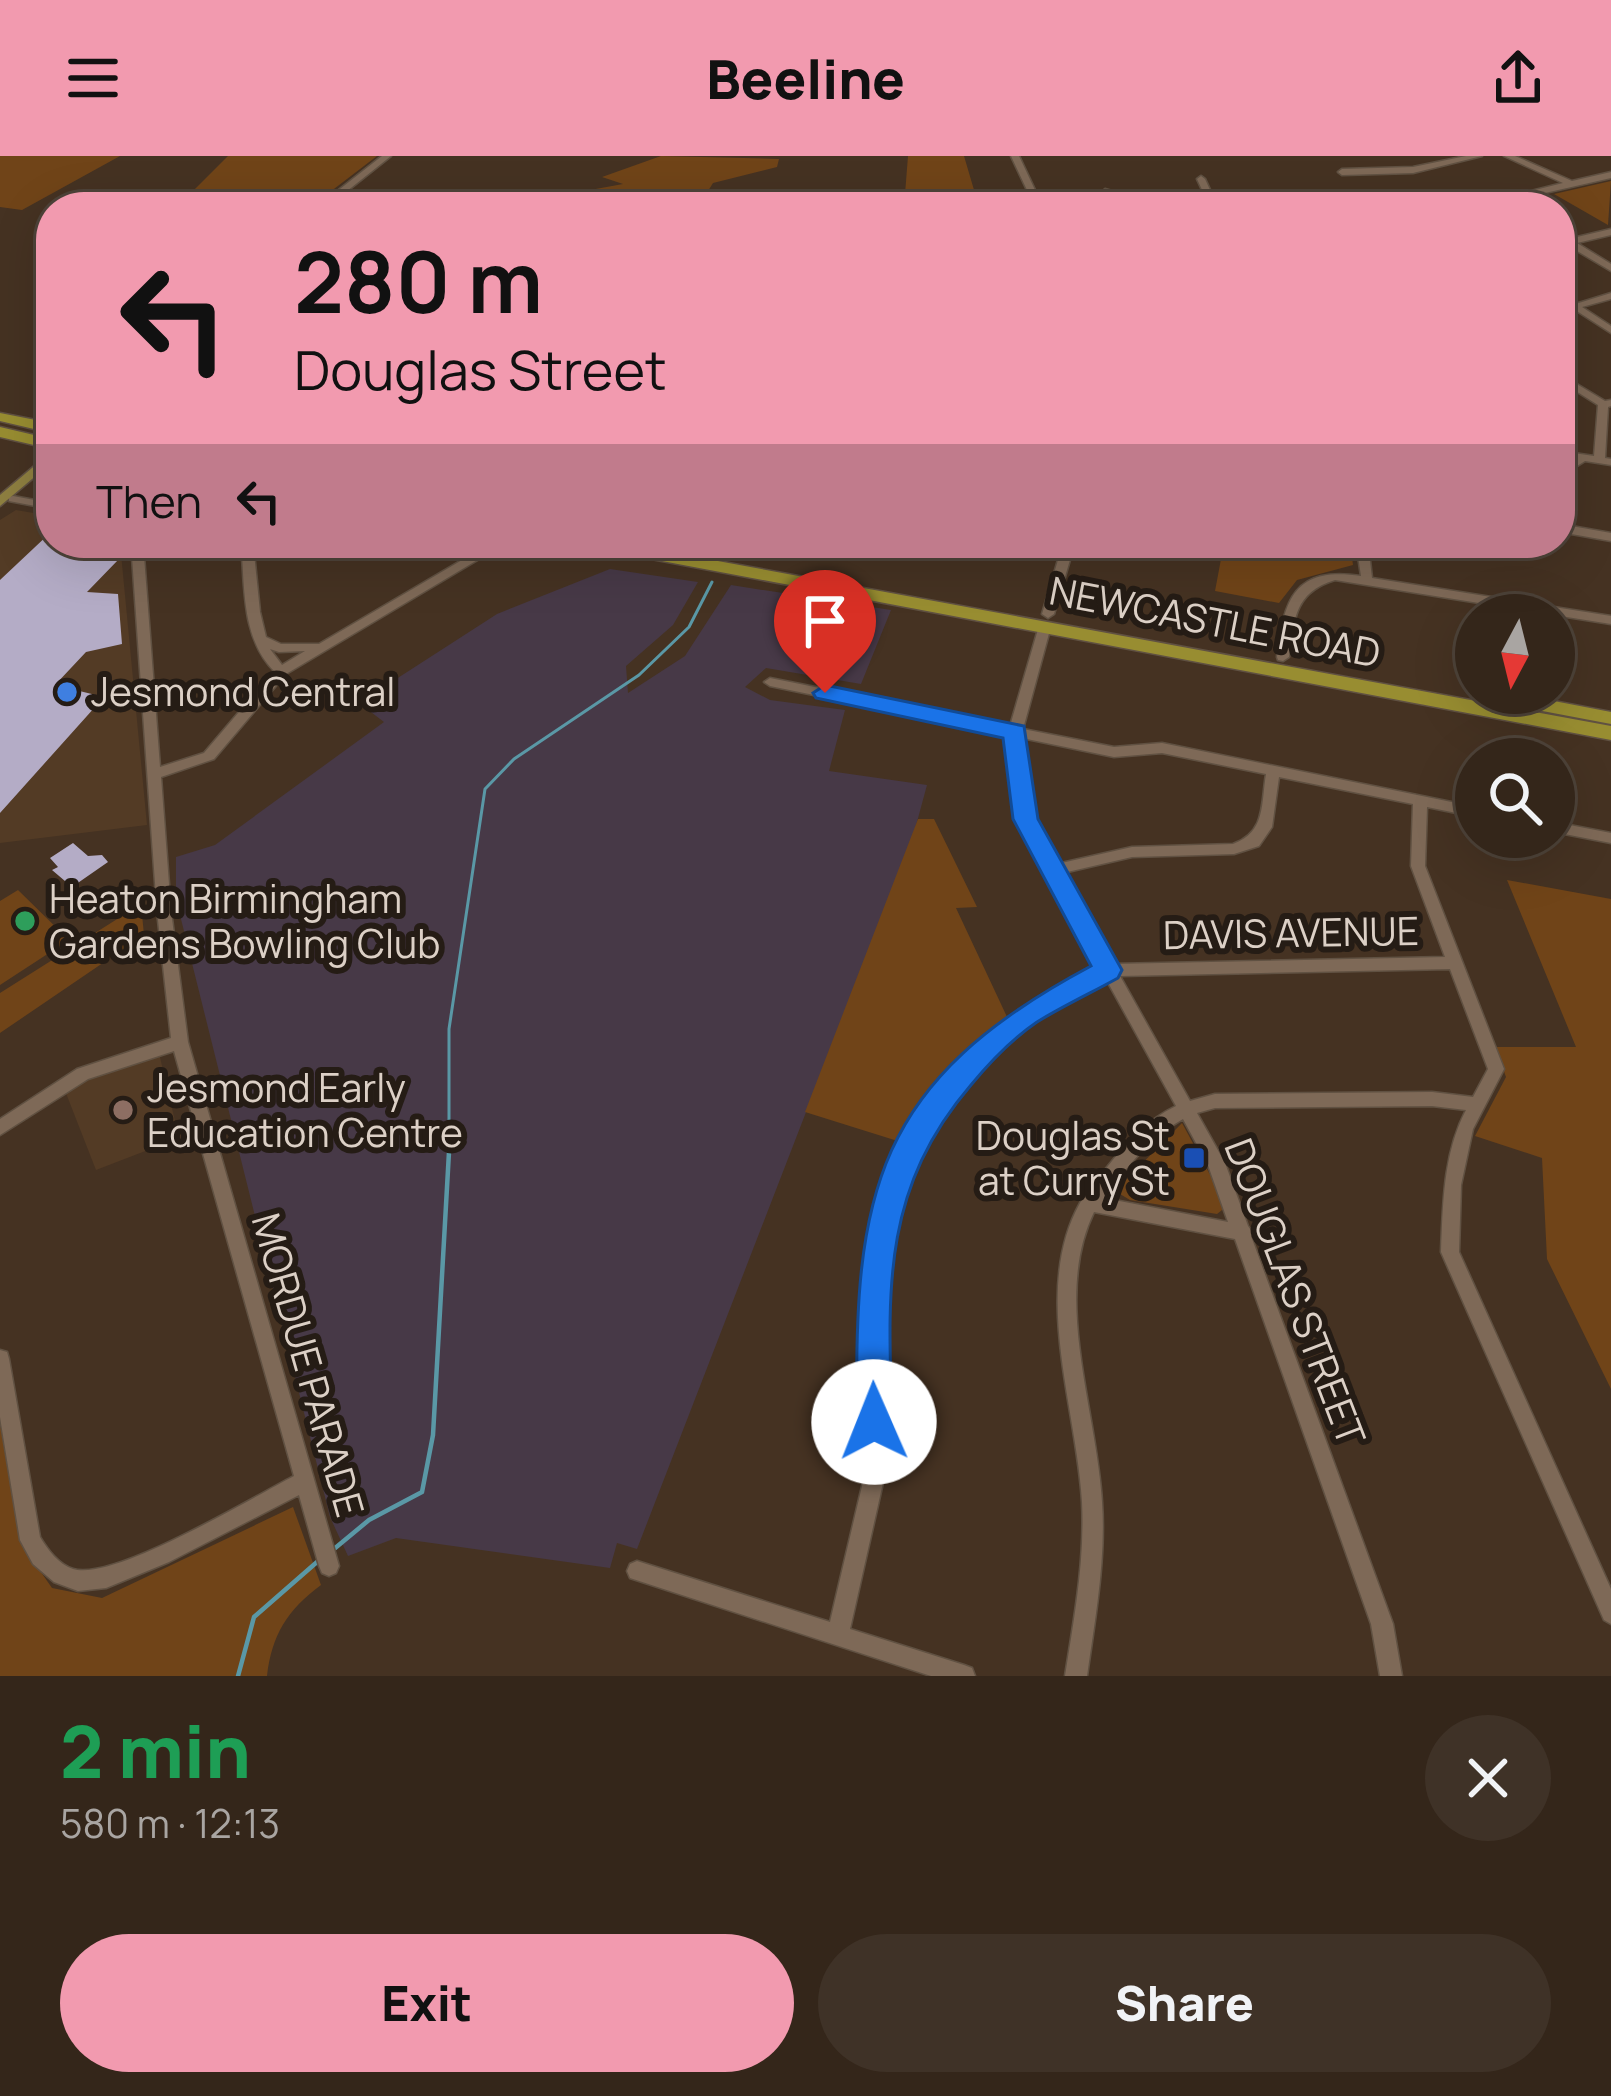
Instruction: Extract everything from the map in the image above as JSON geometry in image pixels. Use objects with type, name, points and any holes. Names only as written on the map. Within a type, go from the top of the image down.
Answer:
[{"type":"highway","points":[[0,417],[36,425]]},
{"type":"highway","points":[[0,435],[36,441]]},
{"type":"highway","name":"NEWCASTLE ROAD","points":[[681,558],[1455,689]]},
{"type":"highway","name":"NEWCASTLE ROAD","points":[[739,558],[1611,733]]},
{"type":"highway","name":"NEWCASTLE ROAD","points":[[1575,711],[1611,718]]},
{"type":"main road","points":[[4,504],[36,474]]},
{"type":"street","points":[[340,192],[387,156]]},
{"type":"street","points":[[1015,156],[1032,192]]},
{"type":"street","points":[[1342,172],[1413,170],[1478,156]]},
{"type":"street","points":[[1508,156],[1571,184]]},
{"type":"street","points":[[1536,192],[1611,176]]},
{"type":"street","points":[[1201,179],[1207,192]]},
{"type":"street","points":[[1575,240],[1611,232]]},
{"type":"street","points":[[1575,249],[1611,268]]},
{"type":"street","points":[[1575,306],[1611,296]]},
{"type":"street","points":[[1575,307],[1611,330]]},
{"type":"street","points":[[1575,388],[1607,404],[1605,461],[1575,457]]},
{"type":"street","points":[[1575,463],[1582,458]]},
{"type":"street","points":[[4,504],[36,505]]},
{"type":"street","points":[[1575,531],[1611,537]]},
{"type":"street","name":"MORDUE PARADE","points":[[138,558],[180,1042],[329,1566]]},
{"type":"street","points":[[249,558],[260,639],[267,658],[281,670]]},
{"type":"street","points":[[466,566],[474,558]]},
{"type":"street","points":[[154,774],[209,756],[281,670],[478,558]]},
{"type":"street","name":"DOUGLAS STREET","points":[[1065,558],[1015,732],[1025,819],[1216,1163],[1382,1624],[1390,1676]]},
{"type":"street","points":[[1364,558],[1367,577]]},
{"type":"street","points":[[1283,657],[1297,592],[1312,581],[1367,577],[1611,620]]},
{"type":"street","points":[[260,639],[290,650],[325,646]]},
{"type":"street","points":[[770,682],[1114,752],[1162,748],[1455,808]]},
{"type":"street","points":[[1054,871],[1132,852],[1234,849],[1254,842],[1265,827],[1273,771]]},
{"type":"street","points":[[1420,800],[1418,866],[1496,1069],[1474,1104],[1452,1185],[1450,1252],[1611,1612]]},
{"type":"street","points":[[1575,831],[1611,838]]},
{"type":"street","name":"DAVIS AVENUE","points":[[838,1634],[874,1482],[872,1300],[878,1239],[902,1160],[926,1115],[983,1049],[1024,1015],[1108,970],[1453,963]]},
{"type":"street","points":[[0,1128],[82,1075],[180,1042]]},
{"type":"street","points":[[1076,1676],[1093,1568],[1092,1508],[1089,1444],[1068,1311],[1082,1219],[1091,1203],[1134,1146],[1184,1107],[1215,1101],[1432,1099],[1474,1104]]},
{"type":"street","points":[[1091,1203],[1244,1233]]},
{"type":"street","points":[[0,1359],[30,1540],[38,1557],[67,1577],[108,1578],[303,1482]]},
{"type":"street","points":[[637,1571],[964,1676]]},
{"type":"shaded area","points":[[0,156],[120,156],[55,192],[36,192],[36,202],[22,210],[0,207]]},
{"type":"shaded area","points":[[228,156],[377,156],[330,192],[192,192]]},
{"type":"shaded area","points":[[661,156],[779,159],[777,167],[713,183],[708,191],[579,192],[623,184],[602,177]]},
{"type":"shaded area","points":[[908,156],[964,156],[975,192],[905,192]]},
{"type":"shaded area","points":[[1611,181],[1608,225],[1575,206],[1575,192],[1563,192]]},
{"type":"shaded area","name":"Jesmond Central","points":[[16,510],[36,513],[36,558],[121,558],[147,825],[0,843],[0,520]]},
{"type":"shaded area","points":[[1221,558],[1352,558],[1353,565],[1297,580],[1279,603],[1215,591]]},
{"type":"shaded area","points":[[610,569],[698,582],[673,625],[626,666],[628,693],[685,656],[731,585],[891,610],[861,684],[766,668],[745,687],[770,700],[845,710],[829,771],[927,785],[914,833],[637,1549],[617,1543],[610,1568],[396,1538],[348,1556],[330,1517],[176,899],[176,857],[215,845],[384,722],[359,703],[497,614]]},
{"type":"shaded area","points":[[918,819],[934,819],[977,907],[956,908],[1008,1019],[925,1104],[904,1143],[805,1112]]},
{"type":"shaded area","points":[[1507,880],[1611,899],[1611,1389],[1547,1259],[1542,1158],[1475,1136],[1506,1077],[1495,1047],[1576,1047]]},
{"type":"shaded area","name":"Heaton Birmingham Gardens Bowling Club","points":[[18,890],[69,940],[0,985],[0,901]]},
{"type":"shaded area","points":[[141,904],[144,935],[0,1033],[0,993]]},
{"type":"shaded area","name":"Jesmond Early Education Centre","points":[[159,1053],[179,1138],[96,1170],[62,1083]]},
{"type":"shaded area","points":[[1182,1123],[1227,1206],[1217,1214],[1130,1200],[1115,1191]]},
{"type":"shaded area","points":[[0,1424],[20,1542],[52,1588],[102,1598],[293,1507],[321,1585],[283,1624],[267,1676],[0,1676]]},
{"type":"building","name":"Jesmond Central","points":[[36,546],[36,558],[119,558],[87,592],[118,594],[122,644],[86,652],[55,685],[104,697],[0,813],[0,580]]},
{"type":"building","points":[[73,843],[88,856],[102,855],[108,862],[72,887],[52,870],[58,867],[50,858]]},
{"type":"waterway","points":[[449,1152],[449,1029],[485,789],[514,759],[639,675],[689,627],[712,582]]},
{"type":"waterway","points":[[334,1549],[369,1520],[422,1492],[433,1435],[449,1152]]},
{"type":"waterway","points":[[238,1676],[254,1617],[317,1562]]},
{"type":"place","name":"Jesmond Central","points":[[67,692]]},
{"type":"place","name":"Heaton Birmingham Gardens Bowling Club","points":[[25,921]]},
{"type":"place","name":"Jesmond Early Education Centre","points":[[123,1110]]},
{"type":"place","name":"Douglas St at Curry St","points":[[1194,1158]]},
{"type":"route","points":[[825,693],[1015,732],[1025,819],[1108,970],[1024,1015],[983,1049],[926,1115],[902,1160],[878,1239],[872,1300],[874,1422]]}]
